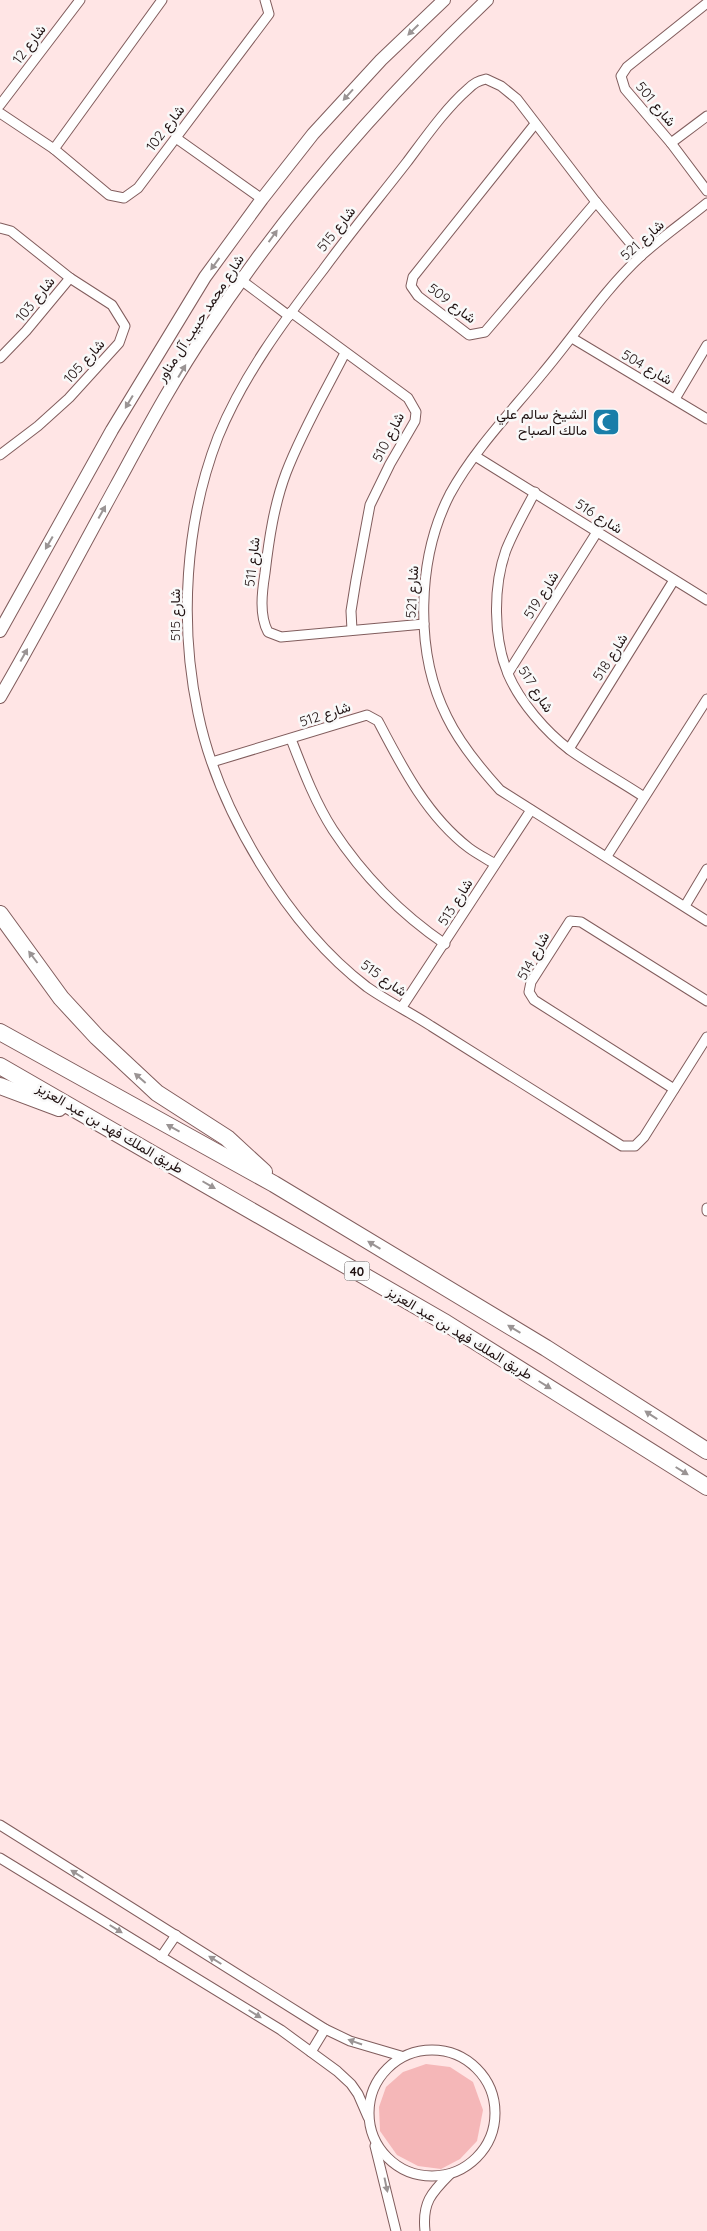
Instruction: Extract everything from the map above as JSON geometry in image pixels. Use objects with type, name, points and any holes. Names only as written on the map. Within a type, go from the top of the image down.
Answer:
[{"type":"highway","points":[[0,914],[61,998],[97,1038],[158,1093],[239,1148],[274,1184]]},
{"type":"highway","name":"40","points":[[0,1032],[274,1184],[546,1348],[707,1451]]},
{"type":"highway","name":"طريق الملك فهد بن عبد العزيز","points":[[0,1066],[446,1323],[707,1487]]},
{"type":"highway","points":[[0,1086],[109,1128]]},
{"type":"main road","name":"شارع محمد حبيب آل مناور","points":[[0,631],[112,430],[205,278],[262,199],[313,134],[352,90],[444,0]]},
{"type":"main road","name":"شارع محمد حبيب آل مناور","points":[[0,697],[155,415],[206,332],[241,280],[279,228],[337,156],[426,58],[487,0]]},
{"type":"street","name":"شارع 12","points":[[0,105],[80,0]]},
{"type":"street","points":[[54,149],[162,0]]},
{"type":"street","name":"شارع 102","points":[[0,113],[54,149],[109,195],[124,198],[138,188],[269,14],[265,0]]},
{"type":"street","name":"شارع 501","points":[[707,3],[626,67],[621,76],[626,89],[671,143],[707,191]]},
{"type":"street","name":"شارع 515","points":[[641,256],[596,202],[517,99],[495,83],[486,79],[470,86],[419,146],[290,314],[246,379],[219,435],[209,467],[194,531],[187,613],[190,664],[198,714],[212,762],[236,818],[257,858],[288,905],[310,931],[344,966],[368,987],[622,1146],[635,1146],[644,1137],[707,1037]]},
{"type":"street","points":[[671,143],[707,116]]},
{"type":"street","name":"شارع 509","points":[[535,124],[413,277],[410,286],[418,296],[469,335],[485,332],[596,202]]},
{"type":"street","points":[[176,138],[262,199]]},
{"type":"street","name":"شارع 521","points":[[707,204],[641,256],[598,303],[572,338],[475,456],[450,494],[435,530],[424,575],[424,624],[432,678],[446,716],[481,770],[500,790],[707,921]]},
{"type":"street","name":"شارع 105","points":[[0,228],[11,231],[70,278],[112,305],[125,326],[119,343],[69,398],[31,431],[0,454]]},
{"type":"street","name":"شارع 103","points":[[0,358],[26,331],[70,278]]},
{"type":"street","name":"شارع 510","points":[[241,280],[408,398],[416,412],[415,421],[390,464],[370,505],[356,580],[352,611],[352,630]]},
{"type":"street","name":"شارع 504","points":[[572,338],[707,419]]},
{"type":"street","points":[[675,399],[707,345]]},
{"type":"street","name":"شارع 511","points":[[345,353],[286,473],[270,528],[263,585],[262,621],[268,632],[281,637],[424,624]]},
{"type":"street","name":"شارع 516","points":[[475,456],[707,600]]},
{"type":"street","name":"شارع 517","points":[[535,492],[518,522],[506,552],[499,581],[499,640],[508,673],[524,700],[545,726],[569,749],[644,797]]},
{"type":"street","name":"شارع 519","points":[[508,673],[597,532]]},
{"type":"street","name":"شارع 518","points":[[569,749],[674,580]]},
{"type":"street","points":[[607,856],[707,699]]},
{"type":"street","name":"شارع 512","points":[[445,944],[398,907],[367,874],[333,829],[309,785],[291,739],[367,715],[372,716],[378,721],[406,774],[423,800],[445,826],[469,848],[495,864]]},
{"type":"street","points":[[212,762],[291,739]]},
{"type":"street","name":"شارع 513","points":[[402,1007],[531,810]]},
{"type":"street","points":[[685,906],[707,870]]},
{"type":"street","name":"شارع 514","points":[[674,1089],[534,1000],[529,992],[531,982],[563,930],[570,921],[575,921],[580,922],[707,1001]]},
{"type":"street","points":[[0,1826],[325,2029],[350,2041],[401,2056],[446,2049],[465,2057],[475,2065],[492,2087],[496,2106],[495,2124],[486,2147],[470,2164],[450,2174],[433,2191],[423,2214],[426,2231]]},
{"type":"street","points":[[0,1858],[280,2030],[337,2070],[358,2094],[368,2117],[396,2231]]},
{"type":"street","points":[[161,1957],[176,1936]]},
{"type":"street","points":[[311,2052],[325,2029]]},
{"type":"street","points":[[368,2117],[371,2093],[383,2072],[401,2056]]},
{"type":"street","points":[[373,2139],[386,2158],[405,2171],[427,2176],[450,2174]]},
{"type":"shaded area","points":[[426,2064],[450,2067],[473,2082],[483,2110],[477,2141],[460,2159],[441,2169],[418,2166],[397,2155],[380,2131],[379,2107],[386,2087],[403,2072]]},
{"type":"place","name":"الشيخ سالم علي مالك الصباح","points":[[606,422]]}]
